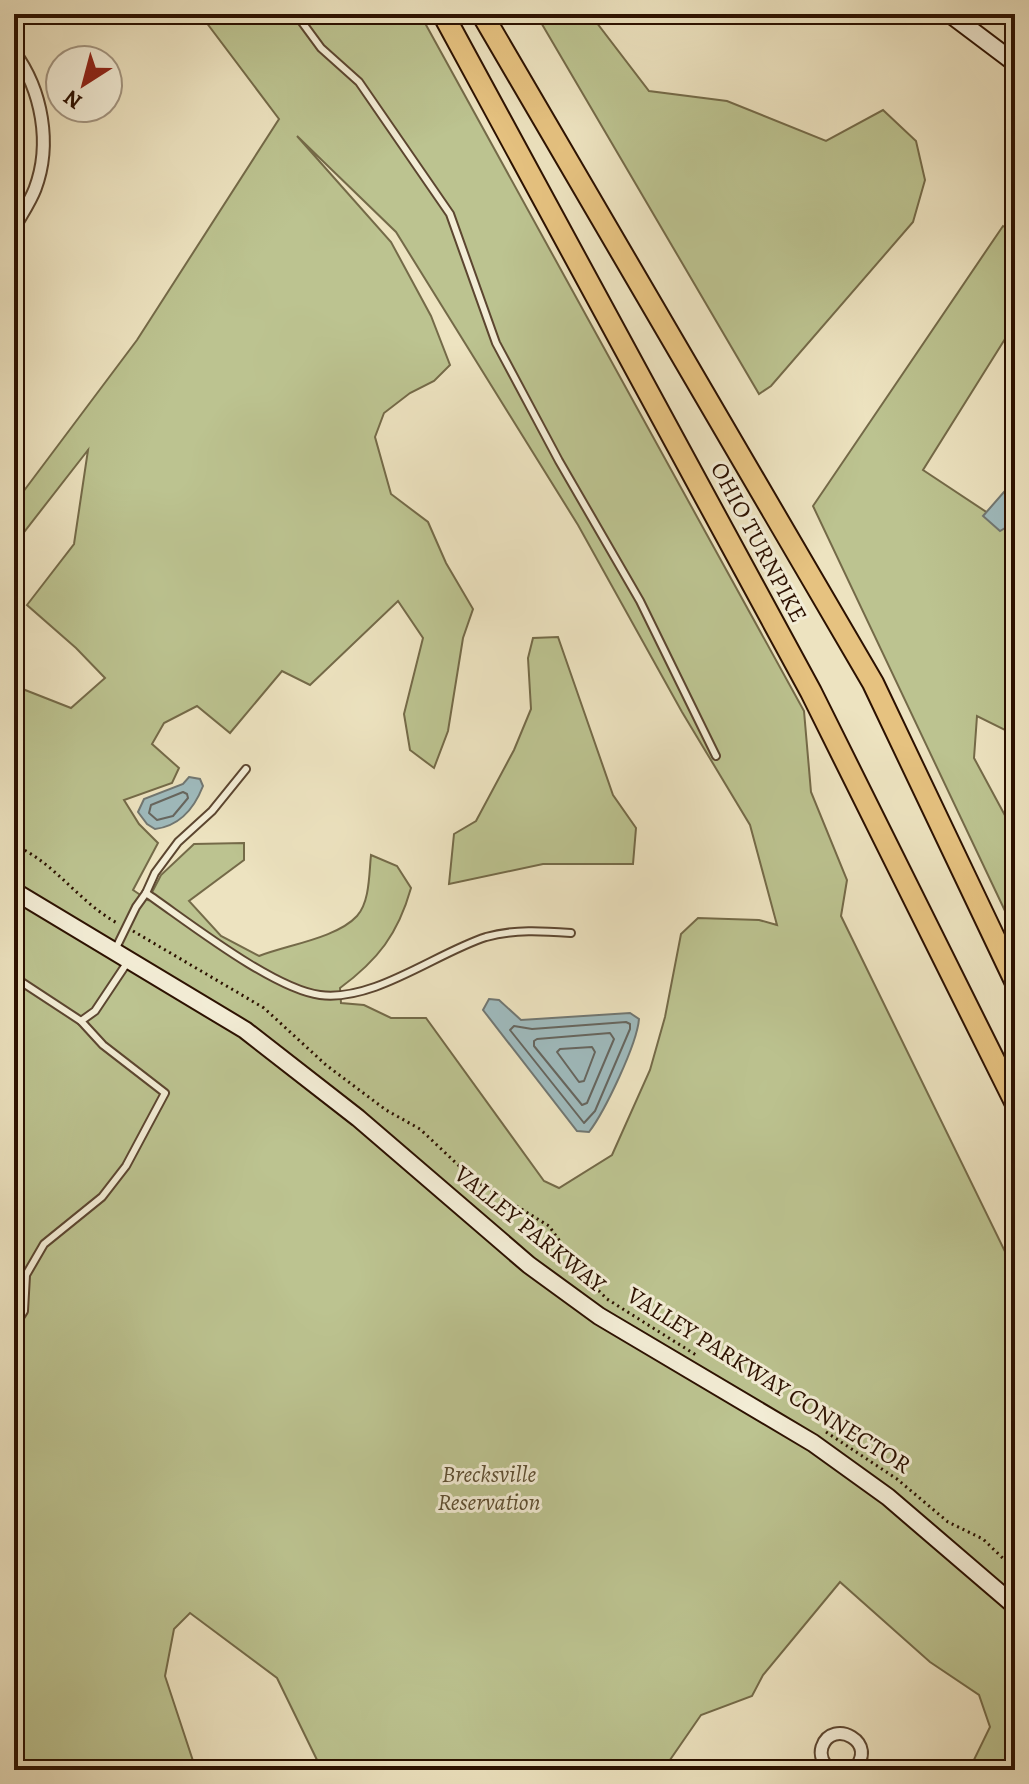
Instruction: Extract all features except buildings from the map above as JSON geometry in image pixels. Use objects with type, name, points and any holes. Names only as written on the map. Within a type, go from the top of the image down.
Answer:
[{"type":"highway","name":"OHIO TURNPIKE","points":[[443,14],[811,692],[1015,1102]]},
{"type":"highway","name":"OHIO TURNPIKE","points":[[482,14],[873,683],[1015,981]]},
{"type":"street","points":[[950,14],[1015,63]]},
{"type":"street","points":[[14,52],[33,84],[43,133],[42,163],[35,190],[14,228]]},
{"type":"street","name":"VALLEY PARKWAY","points":[[14,891],[245,1030],[358,1118],[529,1265],[599,1316],[813,1443],[888,1497],[1015,1606]]},
{"type":"street","points":[[830,1770],[823,1761],[822,1747],[831,1736],[844,1733],[856,1739],[862,1751],[859,1763],[853,1770]]},
{"type":"lane","points":[[296,14],[321,48],[359,82],[450,214],[496,343],[559,461],[640,601],[716,756]]},
{"type":"lane","points":[[81,1021],[95,1011],[122,956],[127,928],[136,907],[155,873],[178,842],[212,811],[246,769]]},
{"type":"lane","points":[[146,893],[280,981],[320,995],[363,992],[486,937],[524,930],[571,933]]},
{"type":"lane","points":[[14,977],[81,1021],[103,1045],[165,1093],[126,1166],[102,1197],[44,1244],[26,1275],[24,1311],[14,1327]]},
{"type":"path","name":"VALLEY PARKWAY CONNECTOR","points":[[14,845],[47,864],[97,911],[144,935],[186,964],[264,1008],[326,1065],[386,1110],[420,1129],[474,1180],[549,1226],[588,1280],[607,1299],[702,1358]]},
{"type":"path","name":"VALLEY PARKWAY CONNECTOR","points":[[823,1430],[897,1479],[948,1522],[983,1539],[1015,1570]]},
{"type":"green space","name":"Brecksville Reservation","points":[[200,14],[420,14],[804,711],[811,792],[847,880],[841,916],[1015,1272],[1015,1770],[969,1770],[990,1727],[979,1695],[930,1662],[840,1582],[763,1675],[752,1696],[701,1715],[663,1770],[328,1770],[319,1764],[277,1678],[190,1613],[174,1629],[165,1676],[196,1770],[16,1770],[14,693],[20,688],[71,708],[105,678],[27,605],[74,544],[88,450],[14,545],[14,504],[137,340],[279,119]],"holes":[[[297,136],[396,232],[578,525],[682,712],[750,825],[777,925],[759,920],[698,918],[681,934],[665,1017],[650,1070],[612,1155],[559,1188],[544,1181],[426,1018],[391,1018],[364,1005],[341,1003],[340,988],[376,956],[400,919],[411,888],[397,866],[371,855],[367,895],[357,916],[325,935],[259,956],[221,936],[189,901],[244,860],[244,843],[194,844],[161,875],[148,900],[133,890],[158,843],[139,824],[124,800],[172,783],[179,768],[152,744],[164,723],[197,706],[230,733],[282,671],[310,685],[398,601],[423,638],[404,714],[410,750],[434,768],[448,731],[463,638],[473,609],[446,563],[428,522],[391,494],[375,437],[384,413],[410,393],[434,381],[450,365],[431,316],[391,242]]]},
{"type":"green space","points":[[536,14],[590,14],[649,91],[727,101],[826,141],[883,110],[916,141],[925,180],[913,222],[771,386],[759,394]]},
{"type":"green space","points":[[1003,226],[1015,233],[1015,323],[923,470],[1015,531],[1015,735],[977,716],[974,758],[1015,834],[1015,932],[813,506]]},
{"type":"green space","points":[[558,637],[613,795],[636,828],[633,864],[543,864],[449,884],[454,834],[476,821],[514,750],[531,709],[528,658],[533,638]]},
{"type":"water","points":[[1015,471],[1015,522],[1000,531],[983,516],[1011,484]]},
{"type":"water","points":[[189,777],[200,779],[203,786],[190,809],[179,820],[164,827],[155,829],[147,824],[138,812],[144,799],[183,784]]},
{"type":"water","points":[[489,999],[499,1000],[521,1020],[630,1013],[639,1019],[633,1044],[619,1077],[589,1132],[577,1131],[483,1010]]}]
